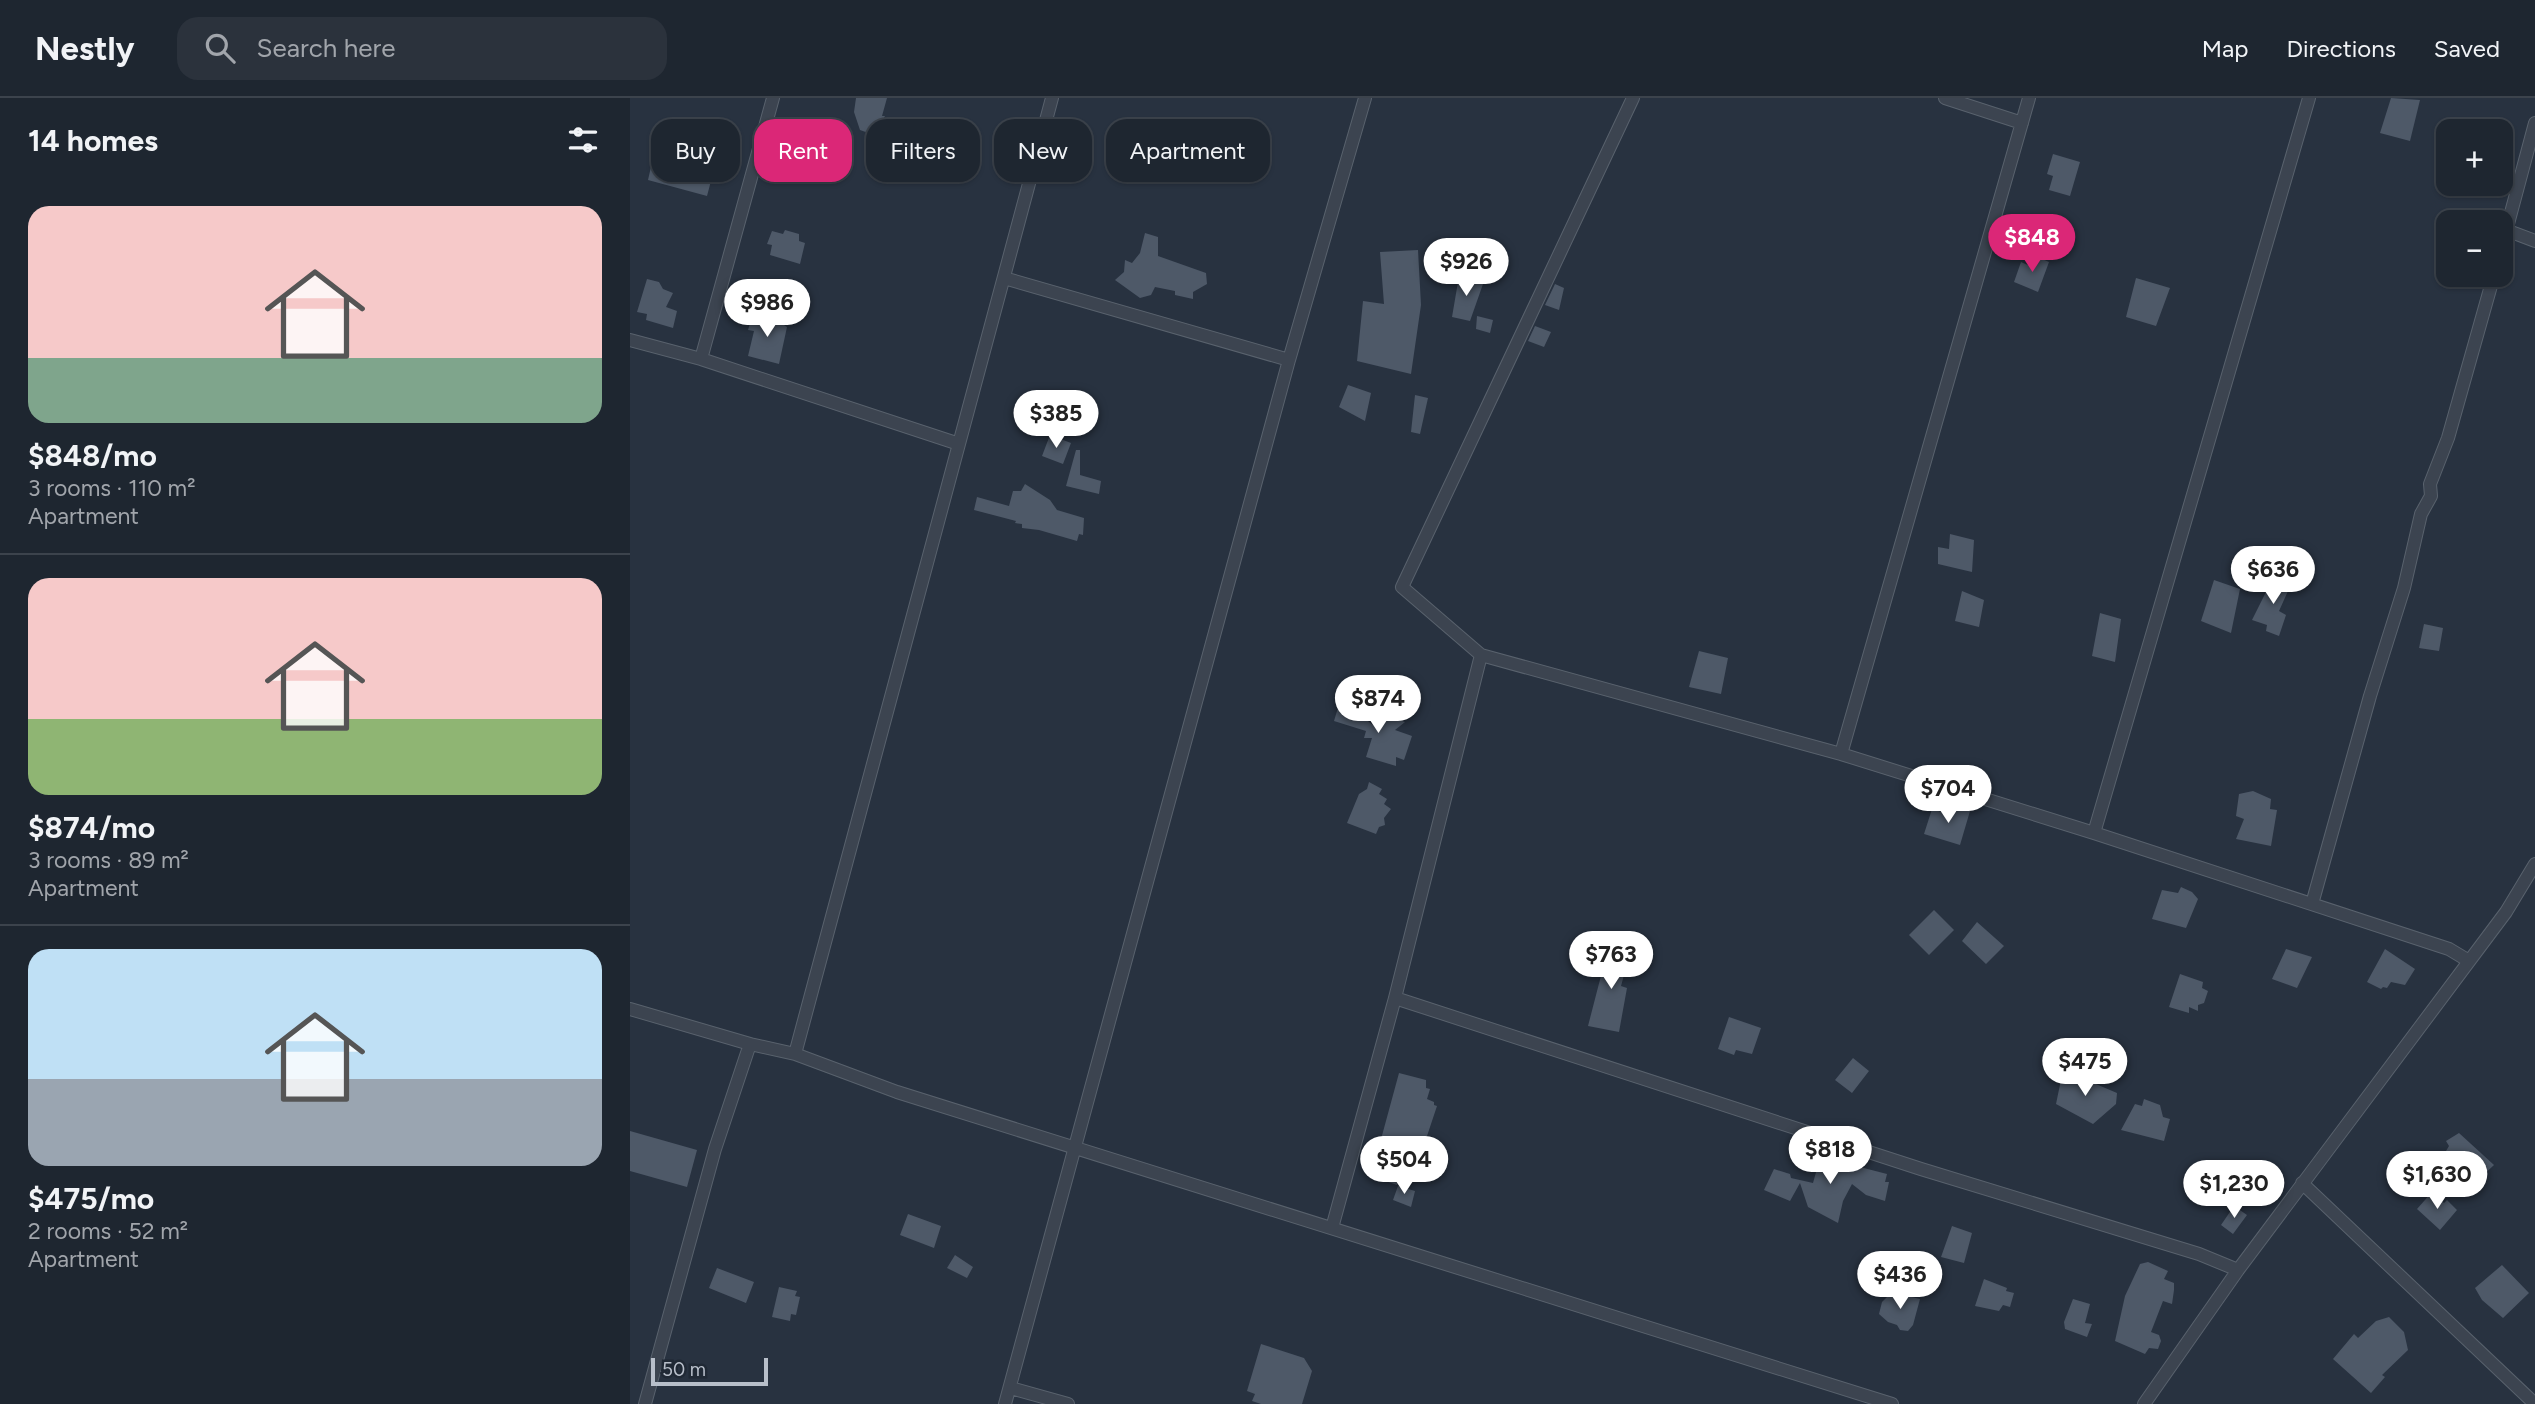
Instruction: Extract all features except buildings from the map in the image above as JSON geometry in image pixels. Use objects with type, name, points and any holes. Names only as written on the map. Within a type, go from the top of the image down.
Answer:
[{"type":"street","points":[[701,359],[773,98]]},
{"type":"street","points":[[795,1054],[1052,98]]},
{"type":"street","points":[[1004,1404],[1011,1388],[1289,360],[1365,98]]},
{"type":"street","points":[[1633,98],[1402,587],[1481,654],[1841,754],[2449,949],[2469,961]]},
{"type":"street","points":[[1945,98],[2022,123]]},
{"type":"street","points":[[1841,754],[2029,98]]},
{"type":"street","points":[[2094,833],[2309,98]]},
{"type":"street","points":[[2511,210],[2535,123]]},
{"type":"street","points":[[2513,233],[2535,241]]},
{"type":"street","points":[[1004,278],[1289,360]]},
{"type":"street","points":[[2312,904],[2404,589],[2421,514],[2431,496],[2430,484],[2448,438],[2491,287]]},
{"type":"street","points":[[630,340],[701,359],[959,444]]},
{"type":"street","points":[[1332,1228],[1395,998],[1481,654]]},
{"type":"street","points":[[2144,1404],[2302,1183],[2507,912],[2535,864]]},
{"type":"street","points":[[1395,998],[1921,1169],[2199,1254],[2238,1270]]},
{"type":"street","points":[[630,1009],[750,1044],[795,1054],[897,1092],[1892,1404]]},
{"type":"street","points":[[645,1404],[715,1149],[750,1044]]},
{"type":"street","points":[[2302,1183],[2535,1404]]},
{"type":"street","points":[[1011,1388],[1068,1404]]}]
